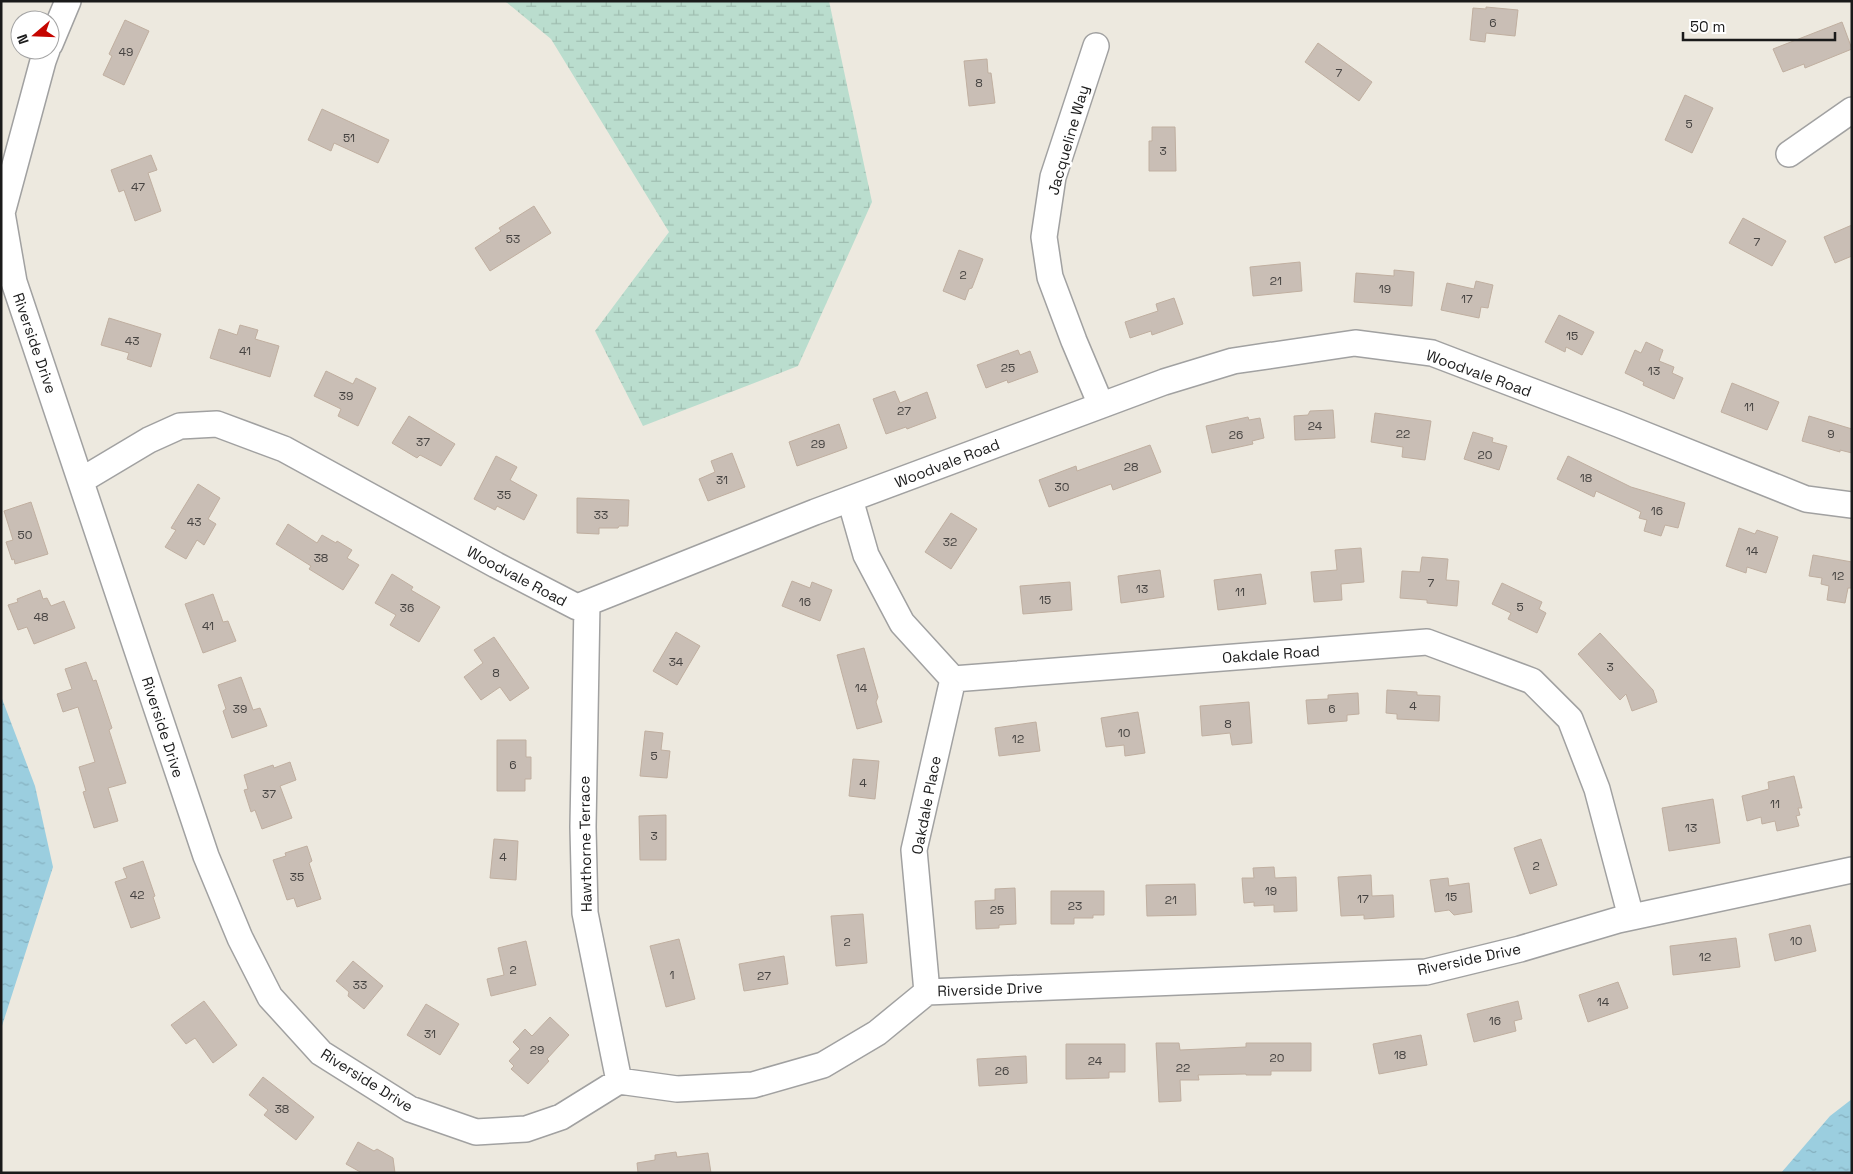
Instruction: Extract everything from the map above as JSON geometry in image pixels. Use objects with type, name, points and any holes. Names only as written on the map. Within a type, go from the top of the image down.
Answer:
[{"type":"street","points":[[60,20],[68,1]]},
{"type":"street","name":"Jacqueline Way","points":[[1096,46],[1054,177],[1044,236],[1050,277],[1101,405]]},
{"type":"street","name":"Riverside Drive","points":[[43,60],[2,213],[14,282],[82,480],[206,856],[240,938],[270,997],[321,1052],[410,1109],[476,1132],[526,1129],[561,1117],[619,1082],[677,1089],[753,1085],[806,1070],[823,1064],[877,1033],[927,992],[1426,972],[1631,917],[1852,870]]},
{"type":"street","points":[[1789,154],[1852,110]]},
{"type":"street","name":"Woodvale Road","points":[[82,480],[149,440],[180,426],[217,424],[284,449],[577,607],[850,499],[1164,382],[1233,361],[1355,343],[1432,353],[1806,499],[1852,505]]},
{"type":"street","points":[[850,499],[866,555],[902,623],[953,679]]},
{"type":"street","name":"Hawthorne Terrace","points":[[587,603],[582,827],[585,914],[619,1082]]},
{"type":"street","name":"Oakdale Road","points":[[953,679],[1427,642],[1532,681],[1570,719],[1597,789],[1631,917]]},
{"type":"street","name":"Oakdale Place","points":[[927,992],[914,850],[953,679]]},
{"type":"green space","points":[[505,1],[829,1],[872,202],[798,366],[643,426],[595,331],[669,232],[551,39]]},
{"type":"water","points":[[1,696],[35,786],[53,867],[1,1029]]},
{"type":"water","points":[[1852,1099],[1852,1173],[1781,1173],[1830,1116]]},
{"type":"building","points":[[1486,7],[1518,10],[1515,36],[1486,33],[1485,42],[1470,40],[1473,8],[1486,9]]},
{"type":"building","points":[[125,20],[149,31],[124,85],[103,75],[112,56],[109,54]]},
{"type":"building","points":[[1842,22],[1852,49],[1805,68],[1804,64],[1783,72],[1773,49]]},
{"type":"building","points":[[1318,43],[1372,82],[1359,101],[1305,62]]},
{"type":"building","points":[[987,59],[988,73],[991,73],[995,103],[969,106],[964,61]]},
{"type":"building","points":[[1685,95],[1713,108],[1692,153],[1665,140]]},
{"type":"building","points":[[322,109],[389,140],[378,163],[334,143],[331,151],[308,140]]},
{"type":"building","points":[[1152,127],[1175,127],[1176,171],[1149,171],[1149,141],[1152,141]]},
{"type":"building","points":[[151,155],[157,170],[148,173],[161,211],[135,221],[124,190],[119,192],[111,170]]},
{"type":"building","points":[[534,206],[551,233],[490,271],[475,248],[501,231],[499,228]]},
{"type":"building","points":[[1743,218],[1786,241],[1772,266],[1729,243]]},
{"type":"building","points":[[1852,225],[1852,256],[1835,263],[1824,237]]},
{"type":"building","points":[[959,250],[983,259],[972,288],[969,289],[965,300],[943,291]]},
{"type":"building","points":[[1300,262],[1302,291],[1253,296],[1250,267]]},
{"type":"building","points":[[1394,270],[1414,272],[1412,306],[1354,302],[1356,273],[1394,276]]},
{"type":"building","points":[[1476,281],[1493,285],[1488,308],[1481,307],[1479,318],[1441,310],[1447,283],[1474,289]]},
{"type":"building","points":[[1174,298],[1183,324],[1152,335],[1151,331],[1130,338],[1125,322],[1158,311],[1156,304]]},
{"type":"building","points":[[1559,315],[1594,332],[1582,355],[1566,347],[1565,352],[1545,342]]},
{"type":"building","points":[[109,318],[161,334],[151,367],[127,359],[129,353],[101,345]]},
{"type":"building","points":[[240,325],[258,330],[255,339],[279,346],[270,377],[210,358],[219,329],[237,335]]},
{"type":"building","points":[[1646,342],[1663,350],[1659,361],[1674,367],[1672,373],[1683,378],[1674,399],[1643,385],[1644,382],[1625,373],[1635,350],[1641,353]]},
{"type":"building","points":[[1018,350],[1020,355],[1030,351],[1038,372],[1008,383],[1007,380],[986,388],[977,365]]},
{"type":"building","points":[[326,371],[353,384],[356,378],[376,388],[358,426],[338,416],[341,409],[314,396]]},
{"type":"building","points":[[1732,383],[1779,402],[1767,430],[1721,412]]},
{"type":"building","points":[[895,391],[900,403],[927,392],[936,418],[907,429],[906,427],[886,434],[873,399]]},
{"type":"building","points":[[1333,410],[1335,438],[1295,440],[1294,416],[1308,415],[1310,411]]},
{"type":"building","points":[[1375,413],[1431,421],[1425,460],[1402,457],[1403,447],[1371,442]]},
{"type":"building","points":[[409,416],[455,444],[441,466],[420,455],[417,458],[392,443]]},
{"type":"building","points":[[1809,416],[1852,429],[1852,453],[1840,450],[1840,452],[1802,441]]},
{"type":"building","points":[[1248,417],[1249,420],[1260,418],[1264,438],[1252,441],[1253,444],[1212,453],[1206,426]]},
{"type":"building","points":[[839,424],[847,448],[797,466],[789,442]]},
{"type":"building","points":[[1473,432],[1493,438],[1492,442],[1507,446],[1499,470],[1464,459]]},
{"type":"building","points":[[1150,445],[1161,472],[1113,490],[1111,484],[1049,507],[1039,480],[1076,466],[1077,471]]},
{"type":"building","points":[[732,453],[745,487],[708,501],[699,479],[715,472],[711,461]]},
{"type":"building","points":[[496,456],[517,467],[510,480],[537,495],[524,520],[497,506],[495,510],[474,499]]},
{"type":"building","points":[[1568,456],[1631,487],[1685,503],[1678,528],[1665,525],[1661,536],[1644,531],[1647,520],[1639,518],[1641,512],[1596,491],[1594,497],[1557,479]]},
{"type":"building","points":[[198,484],[220,498],[208,519],[216,524],[204,545],[197,540],[186,559],[165,547],[176,530],[171,528]]},
{"type":"building","points":[[577,498],[629,500],[628,526],[599,528],[599,534],[577,533]]},
{"type":"building","points":[[31,502],[48,554],[15,564],[6,542],[13,540],[4,511]]},
{"type":"building","points":[[951,513],[977,529],[951,569],[925,552]]},
{"type":"building","points":[[288,524],[317,543],[322,535],[352,550],[347,558],[359,565],[343,590],[309,569],[311,566],[276,544]]},
{"type":"building","points":[[1739,528],[1755,534],[1757,530],[1778,537],[1766,573],[1747,567],[1746,573],[1726,566]]},
{"type":"building","points":[[1361,548],[1364,582],[1341,584],[1342,600],[1314,602],[1311,572],[1337,570],[1335,550]]},
{"type":"building","points":[[1813,555],[1852,562],[1852,588],[1848,588],[1845,603],[1827,600],[1829,586],[1821,584],[1822,578],[1809,576]]},
{"type":"building","points":[[1422,557],[1448,559],[1446,580],[1459,581],[1457,606],[1427,603],[1427,600],[1400,598],[1402,571],[1420,572]]},
{"type":"building","points":[[1160,570],[1164,597],[1121,603],[1118,576]]},
{"type":"building","points":[[392,574],[413,587],[411,590],[440,607],[419,642],[390,625],[396,615],[375,603]]},
{"type":"building","points":[[1261,574],[1266,604],[1218,610],[1214,580]]},
{"type":"building","points":[[792,581],[810,588],[812,582],[832,590],[820,621],[782,606]]},
{"type":"building","points":[[1070,582],[1072,610],[1023,614],[1020,586]]},
{"type":"building","points":[[1502,583],[1542,602],[1539,609],[1546,613],[1537,633],[1508,619],[1511,613],[1492,604]]},
{"type":"building","points":[[40,590],[43,599],[47,598],[51,606],[64,601],[75,628],[34,644],[27,627],[18,630],[8,605],[18,602],[17,599]]},
{"type":"building","points":[[213,594],[223,622],[228,621],[236,641],[203,653],[185,604]]},
{"type":"building","points":[[676,632],[700,646],[677,685],[653,671]]},
{"type":"building","points":[[1600,633],[1653,690],[1657,702],[1632,711],[1626,694],[1620,700],[1578,654]]},
{"type":"building","points":[[494,637],[529,688],[510,701],[500,687],[481,700],[464,677],[483,663],[474,650]]},
{"type":"building","points":[[864,648],[878,697],[876,702],[882,722],[857,729],[837,655]]},
{"type":"building","points":[[86,662],[93,681],[96,680],[112,728],[109,730],[126,783],[108,788],[118,821],[94,828],[83,792],[86,791],[79,767],[95,762],[78,707],[63,712],[57,694],[72,689],[65,669]]},
{"type":"building","points":[[241,677],[253,710],[260,708],[267,726],[232,738],[223,711],[226,709],[218,685]]},
{"type":"building","points":[[1387,690],[1417,692],[1417,695],[1440,696],[1439,721],[1397,719],[1397,714],[1386,713]]},
{"type":"building","points":[[1358,693],[1359,714],[1347,715],[1347,721],[1308,724],[1306,700],[1328,699],[1328,695]]},
{"type":"building","points":[[1249,702],[1252,743],[1232,745],[1230,733],[1202,736],[1200,706]]},
{"type":"building","points":[[1138,712],[1145,753],[1125,756],[1124,745],[1106,747],[1101,718]]},
{"type":"building","points":[[1036,722],[1040,751],[999,756],[995,728]]},
{"type":"building","points":[[645,731],[663,733],[661,750],[670,751],[667,778],[640,776]]},
{"type":"building","points":[[497,740],[526,740],[526,757],[531,757],[531,779],[525,779],[525,791],[497,791]]},
{"type":"building","points":[[853,759],[879,761],[875,799],[849,796]]},
{"type":"building","points":[[290,762],[296,780],[280,786],[292,818],[262,829],[255,810],[251,812],[244,790],[248,789],[244,775],[273,765],[274,768]]},
{"type":"building","points":[[1794,776],[1802,808],[1798,808],[1800,815],[1796,816],[1799,826],[1777,831],[1775,821],[1762,824],[1761,817],[1747,821],[1742,796],[1769,789],[1768,782]]},
{"type":"building","points":[[1713,799],[1720,843],[1669,851],[1662,808]]},
{"type":"building","points":[[666,815],[666,860],[640,860],[639,816]]},
{"type":"building","points":[[494,839],[518,841],[516,880],[490,878]]},
{"type":"building","points":[[1541,839],[1557,885],[1530,894],[1514,848]]},
{"type":"building","points":[[307,846],[312,861],[309,863],[321,899],[297,907],[294,898],[287,900],[273,860],[286,856],[285,853]]},
{"type":"building","points":[[143,861],[160,918],[131,928],[115,882],[127,878],[123,868]]},
{"type":"building","points":[[1274,867],[1275,878],[1296,877],[1297,911],[1274,912],[1274,905],[1254,906],[1254,902],[1244,903],[1242,878],[1254,878],[1253,868]]},
{"type":"building","points":[[1371,875],[1372,896],[1393,895],[1394,917],[1364,919],[1364,915],[1341,916],[1338,877]]},
{"type":"building","points":[[1448,878],[1449,886],[1469,883],[1472,912],[1454,915],[1449,910],[1435,912],[1430,880]]},
{"type":"building","points":[[1195,884],[1196,915],[1147,916],[1146,885]]},
{"type":"building","points":[[1015,888],[1016,924],[999,925],[999,928],[976,929],[975,901],[995,900],[995,889]]},
{"type":"building","points":[[1051,891],[1104,891],[1104,915],[1093,915],[1093,918],[1074,918],[1074,924],[1051,924]]},
{"type":"building","points":[[863,914],[867,963],[836,966],[831,916]]},
{"type":"building","points":[[1810,925],[1816,951],[1775,961],[1769,934]]},
{"type":"building","points":[[1736,938],[1740,967],[1673,975],[1670,946]]},
{"type":"building","points":[[679,939],[695,999],[666,1007],[650,946]]},
{"type":"building","points":[[526,941],[536,985],[491,996],[487,979],[504,975],[498,948]]},
{"type":"building","points":[[784,956],[788,984],[744,991],[739,964]]},
{"type":"building","points":[[353,961],[383,986],[364,1009],[348,996],[349,992],[336,981]]},
{"type":"building","points":[[1618,982],[1628,1008],[1588,1022],[1579,995]]},
{"type":"building","points":[[204,1001],[237,1045],[213,1063],[195,1038],[186,1044],[171,1025]]},
{"type":"building","points":[[1518,1001],[1522,1019],[1514,1021],[1516,1031],[1474,1042],[1467,1014]]},
{"type":"building","points":[[426,1004],[459,1024],[440,1055],[407,1035]]},
{"type":"building","points":[[550,1017],[569,1035],[528,1084],[511,1069],[514,1066],[509,1061],[520,1049],[513,1042],[525,1029],[532,1036]]},
{"type":"building","points":[[1421,1035],[1427,1065],[1379,1074],[1373,1044]]},
{"type":"building","points":[[1156,1043],[1179,1043],[1180,1050],[1246,1047],[1246,1043],[1311,1043],[1311,1071],[1271,1071],[1271,1075],[1198,1075],[1199,1080],[1180,1080],[1181,1101],[1159,1102]]},
{"type":"building","points":[[1066,1044],[1125,1044],[1125,1072],[1109,1072],[1109,1078],[1066,1079]]},
{"type":"building","points":[[1026,1056],[1027,1083],[979,1086],[977,1059]]},
{"type":"building","points":[[263,1077],[314,1117],[296,1140],[264,1115],[268,1110],[249,1095]]},
{"type":"building","points":[[358,1142],[374,1151],[377,1149],[393,1158],[395,1173],[362,1173],[346,1164]]},
{"type":"building","points":[[676,1152],[677,1157],[708,1153],[711,1173],[638,1173],[637,1163],[655,1160],[655,1155]]}]
